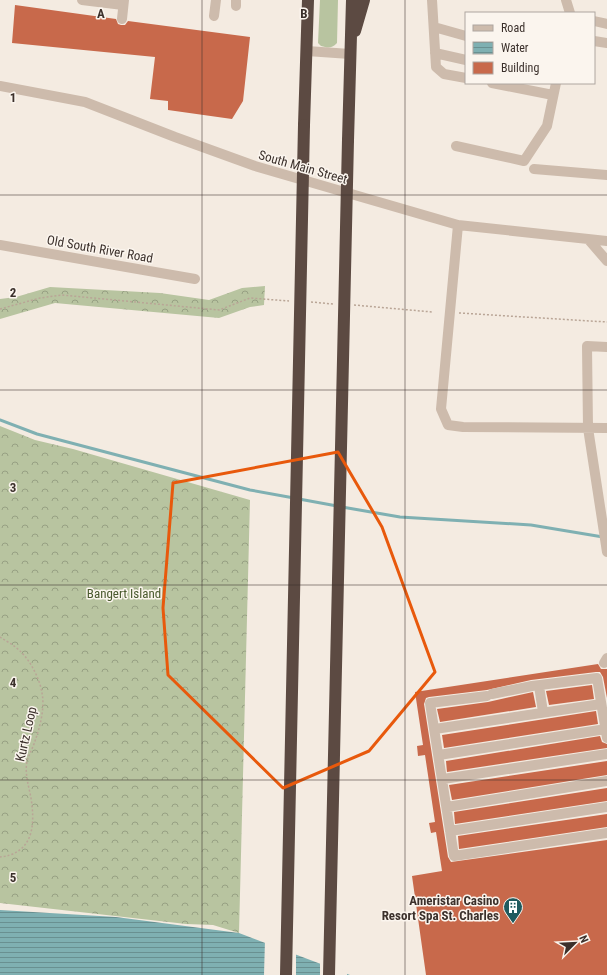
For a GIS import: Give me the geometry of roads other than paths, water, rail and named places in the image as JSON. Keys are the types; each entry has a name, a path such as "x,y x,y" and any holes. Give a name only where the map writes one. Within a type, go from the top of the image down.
{"highway":[{"path":"302,0 307,30"},
{"path":"286,975 308,0"},
{"path":"329,975 352,0"},
{"path":"350,50 364,0"}],"street":[{"path":"82,0 124,2 122,19"},
{"path":"214,16 216,0"},
{"path":"432,0 436,67 439,71 465,78"},
{"path":"566,0 570,12"},
{"path":"595,21 607,24"},
{"path":"434,26 465,36"},
{"path":"595,41 607,43"},
{"path":"307,51 350,50"},
{"path":"435,53 465,60"},
{"path":"497,84 553,95"},
{"path":"456,146 524,160 547,126 556,84"},
{"name":"South Main Street","path":"0,86 85,102 175,138 254,166 458,224 607,241"},
{"path":"534,169 607,175"},
{"path":"458,224 441,409 448,425 463,427 607,428"},
{"path":"588,239 607,261"},
{"name":"Old South River Road","path":"0,245 195,279"},
{"path":"607,348 586,346 588,428 607,552"},
{"path":"439,755 606,734 597,678 430,703 454,856 607,833"},
{"path":"539,686 543,712"},
{"path":"435,729 601,704"},
{"path":"443,779 607,754"},
{"path":"447,807 607,782"},
{"path":"450,831 607,807"}],"water":[{"path":"0,910 116,917 239,933 350,975 0,975"}],"waterway":[{"path":"0,420 37,434 250,490 294,498"},
{"path":"299,499 337,506"},
{"path":"342,507 400,517 531,525 603,537"}],"place":[{"name":"Ameristar Casino Resort Spa St. Charles","path":"513,924"}],"park label":[{"name":"Bangert Island","path":"124,593"}]}
